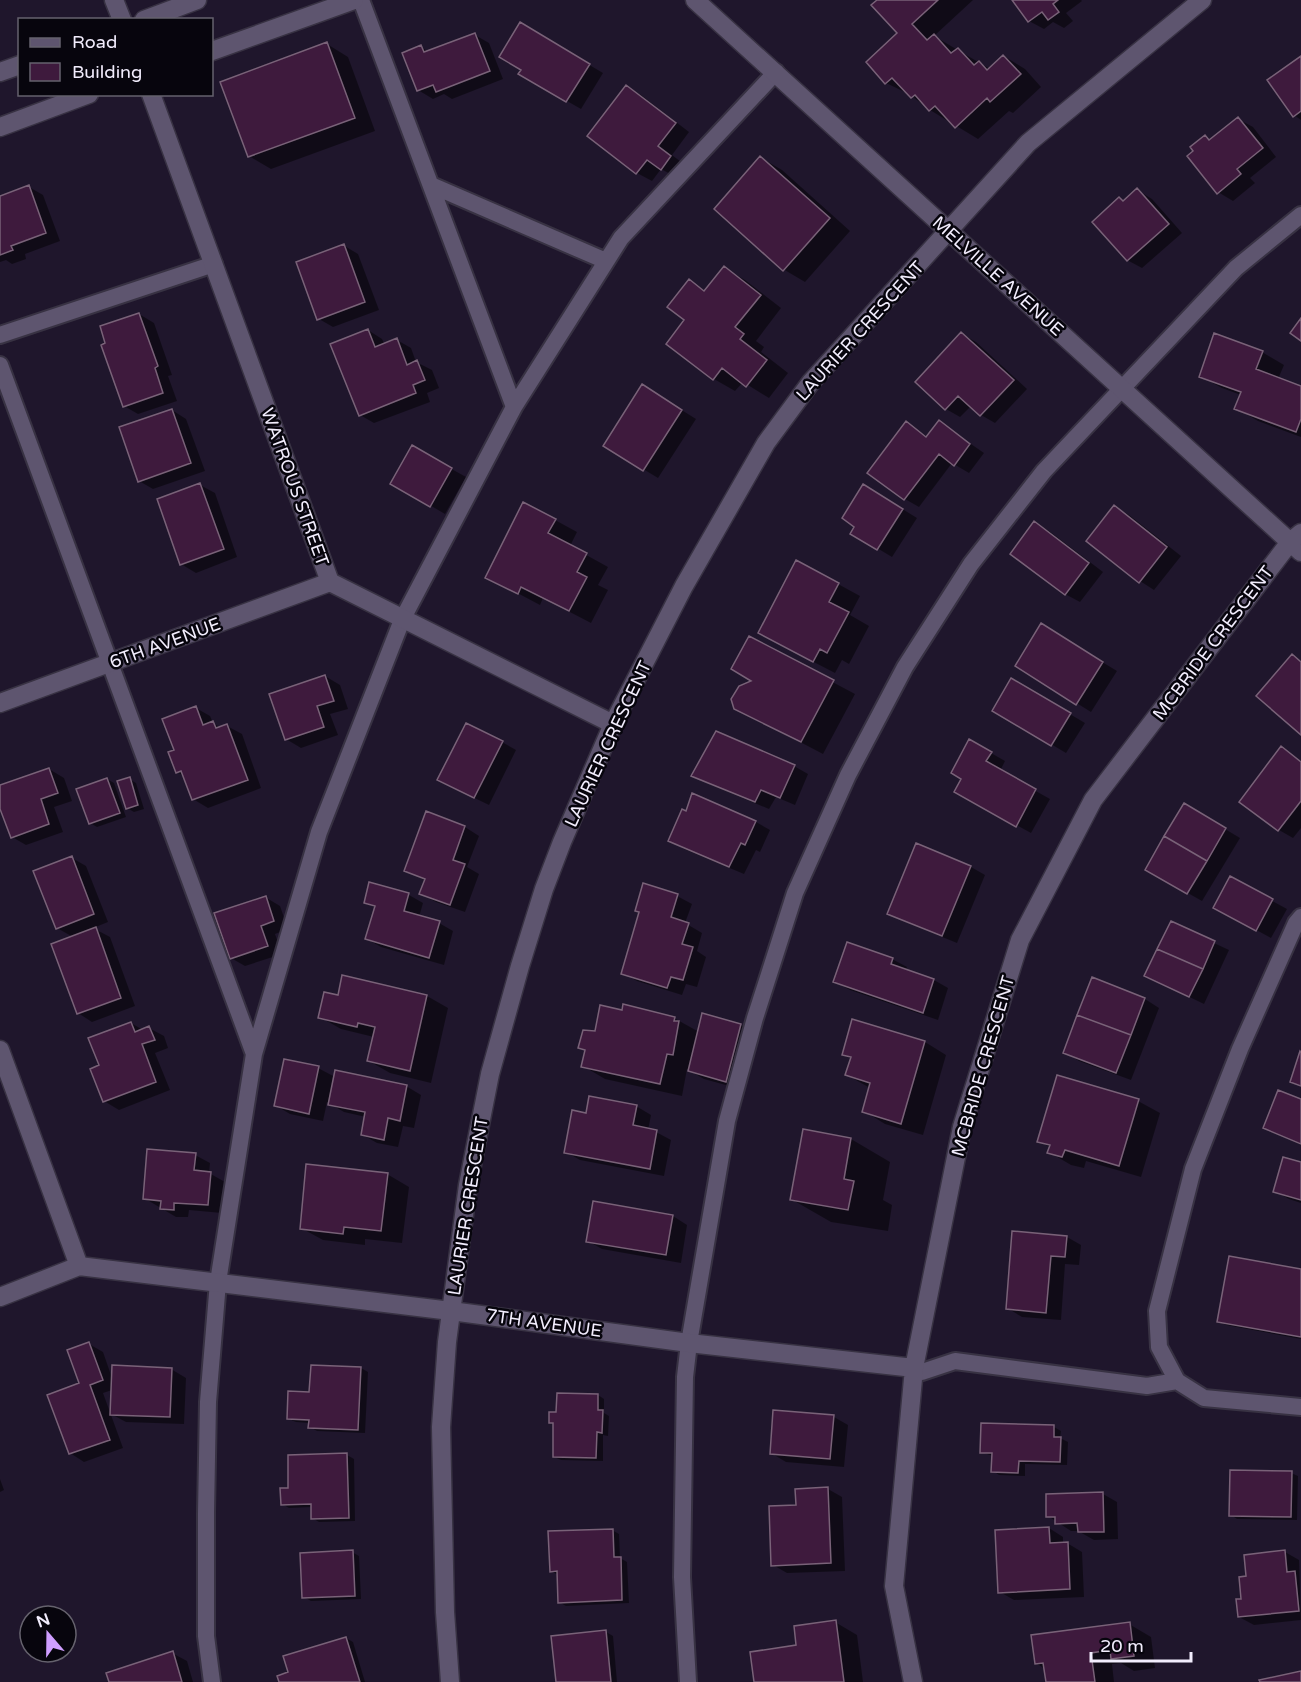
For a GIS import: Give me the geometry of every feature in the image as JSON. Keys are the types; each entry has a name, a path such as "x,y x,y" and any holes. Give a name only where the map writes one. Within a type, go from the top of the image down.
{"street":[{"path":"114,0 121,18"},
{"path":"149,18 197,0"},
{"path":"213,51 354,0"},
{"name":"MELVILLE AVENUE","path":"695,0 1121,388 1297,543"},
{"name":"LAURIER CRESCENT","path":"450,1682 445,1612 441,1427 451,1311 470,1174 490,1074 544,889 613,724 684,586 766,443 811,382 950,232 1028,143 1202,0"},
{"path":"0,72 18,66"},
{"path":"0,127 84,96"},
{"name":"WATROUS STREET","path":"152,96 330,582 613,724"},
{"name":"MCBRIDE CRESCENT","path":"913,1682 894,1586 914,1368 962,1127 1020,940 1093,800 1297,543"},
{"name":"6TH AVENUE","path":"0,703 330,582"},
{"path":"0,1050 79,1266"},
{"name":"7TH AVENUE","path":"0,1297 79,1266 451,1311 689,1343 914,1368"}],"lane":[{"path":"361,0 514,407"},
{"path":"212,1682 206,1636 208,1402 218,1282 254,1054 319,832 402,620 514,407 621,238 776,72"},
{"path":"430,185 606,261"},
{"path":"688,1682 682,1577 685,1377 689,1343 727,1121 755,1018 795,892 848,775 905,667 971,564 1044,471 1121,388 1236,268 1301,214"},
{"path":"0,335 214,264"},
{"path":"0,365 254,1054"},
{"path":"1301,917 1296,923 1240,1049 1193,1169 1157,1311 1159,1347 1176,1381 1204,1398 1301,1407"},
{"path":"914,1368 922,1372 955,1361 1147,1386 1176,1381"}],"building":[{"path":"877,0 938,0 912,24 927,40 934,34 951,53 958,48 974,65 979,61 987,70 1003,55 1021,74 990,102 987,98 955,128 935,106 929,111 915,95 911,98 892,78 885,84 866,62 897,33 871,5"},
{"path":"1012,0 1058,0 1053,4 1059,12 1048,20 1042,12 1028,22"},
{"path":"520,22 590,64 566,102 518,74 521,70 499,57"},
{"path":"475,33 490,71 436,92 433,85 417,91 402,53 421,45 424,52"},
{"path":"327,42 355,118 248,157 220,82"},
{"path":"1301,56 1301,111 1293,117 1267,80"},
{"path":"626,85 676,123 658,146 671,156 661,170 647,160 636,174 587,136"},
{"path":"1238,117 1263,148 1237,169 1241,174 1217,194 1187,156 1193,151 1190,147 1205,135 1209,140"},
{"path":"760,156 830,218 783,271 714,209"},
{"path":"29,185 46,233 11,246 13,250 0,255 0,196"},
{"path":"1137,188 1169,224 1127,261 1092,222 1119,197 1123,201"},
{"path":"344,244 365,302 317,320 296,262"},
{"path":"724,266 761,295 735,327 744,334 740,339 767,360 746,387 722,368 713,380 666,344 684,320 667,307 689,279 704,291"},
{"path":"139,313 158,366 155,368 163,393 123,407 101,345 105,343 100,326"},
{"path":"1301,318 1301,341 1290,333"},
{"path":"368,329 375,347 397,338 407,365 417,360 425,380 413,385 416,393 359,416 330,344"},
{"path":"961,332 1014,380 980,416 958,396 945,410 915,382"},
{"path":"1214,333 1263,351 1256,369 1301,386 1301,419 1296,432 1234,409 1241,392 1199,377"},
{"path":"642,384 682,410 643,471 603,446"},
{"path":"172,409 191,463 138,482 119,427"},
{"path":"939,420 970,444 954,466 939,454 904,500 867,473 906,421 926,437"},
{"path":"412,445 452,468 430,507 390,484"},
{"path":"200,483 224,549 180,565 157,499"},
{"path":"863,484 903,509 877,550 850,534 854,527 842,518"},
{"path":"523,502 556,519 548,533 587,553 577,572 587,577 569,611 521,587 518,594 485,578"},
{"path":"1114,505 1167,547 1139,583 1086,541"},
{"path":"1034,521 1089,563 1065,595 1010,554"},
{"path":"796,560 839,583 829,602 849,612 827,653 820,649 813,662 758,633"},
{"path":"1041,623 1103,662 1076,705 1015,666"},
{"path":"749,636 834,680 801,742 734,709 731,699 739,686 751,681 731,669"},
{"path":"1292,654 1301,662 1301,735 1256,696"},
{"path":"325,675 334,701 317,706 324,727 285,740 269,694"},
{"path":"1011,678 1071,713 1051,746 992,711"},
{"path":"196,706 203,725 213,721 216,728 227,724 248,780 192,800 181,771 176,773 168,752 174,750 162,719"},
{"path":"466,723 503,741 474,798 437,780"},
{"path":"716,731 795,765 780,798 761,790 755,802 691,776"},
{"path":"969,739 992,752 986,761 1036,789 1016,827 954,792 961,779 951,773"},
{"path":"1281,746 1301,762 1301,801 1278,831 1239,802"},
{"path":"49,768 58,793 41,799 49,824 11,838 0,809 0,785"},
{"path":"130,777 138,805 126,809 117,781"},
{"path":"107,778 120,813 89,824 76,789"},
{"path":"692,793 756,821 745,845 741,843 729,867 668,841 682,809 686,811"},
{"path":"1184,803 1226,828 1207,861 1164,836"},
{"path":"426,811 465,826 453,860 465,864 450,905 419,894 425,879 404,871"},
{"path":"1164,836 1207,861 1187,894 1145,870"},
{"path":"916,843 971,866 942,936 887,914"},
{"path":"72,856 94,914 56,929 33,871"},
{"path":"1230,876 1273,899 1256,931 1213,908"},
{"path":"369,882 409,893 404,911 440,921 429,958 365,939 375,906 364,903"},
{"path":"643,883 678,894 671,917 689,923 682,944 693,947 683,980 671,977 667,988 621,974 639,912 635,911"},
{"path":"266,896 274,921 261,926 268,946 230,959 214,913"},
{"path":"1171,921 1215,941 1203,969 1157,949"},
{"path":"96,927 121,998 77,1014 51,944"},
{"path":"847,942 893,958 891,964 934,979 923,1013 833,982"},
{"path":"1157,949 1203,969 1189,997 1144,976"},
{"path":"342,975 427,995 410,1071 367,1061 375,1027 358,1023 357,1027 318,1018 324,992 338,995"},
{"path":"1092,977 1145,998 1131,1035 1077,1015"},
{"path":"623,1004 675,1017 674,1021 679,1021 673,1055 667,1054 660,1084 581,1067 585,1050 578,1048 583,1030 595,1031 600,1005 622,1010"},
{"path":"702,1013 741,1024 726,1082 688,1071"},
{"path":"1077,1015 1131,1035 1116,1073 1063,1053"},
{"path":"852,1019 925,1041 901,1124 862,1112 870,1083 845,1075 851,1057 842,1055"},
{"path":"131,1022 135,1032 149,1026 155,1040 142,1044 156,1082 103,1102 90,1069 99,1065 88,1038"},
{"path":"1301,1052 1301,1086 1290,1082"},
{"path":"284,1059 319,1066 309,1114 274,1106"},
{"path":"335,1070 407,1085 400,1121 388,1118 384,1140 361,1135 365,1112 328,1105"},
{"path":"1057,1075 1139,1099 1119,1166 1065,1150 1062,1157 1047,1153 1050,1145 1037,1142"},
{"path":"1278,1090 1301,1099 1301,1144 1263,1128"},
{"path":"589,1096 637,1105 633,1125 657,1130 650,1169 564,1153 572,1110 586,1113"},
{"path":"803,1129 851,1138 844,1179 854,1181 848,1210 790,1200"},
{"path":"147,1149 196,1153 194,1170 211,1172 208,1205 174,1203 174,1210 160,1209 161,1201 143,1199"},
{"path":"1283,1157 1301,1162 1301,1200 1273,1192"},
{"path":"306,1164 388,1173 381,1231 344,1227 343,1234 300,1229"},
{"path":"593,1201 673,1215 666,1255 586,1242"},
{"path":"1012,1231 1067,1236 1065,1257 1051,1256 1046,1313 1006,1309"},
{"path":"1229,1256 1301,1269 1301,1337 1217,1322"},
{"path":"89,1342 103,1380 90,1385 110,1440 69,1454 47,1395 79,1383 67,1350"},
{"path":"112,1365 172,1368 170,1417 110,1415"},
{"path":"311,1365 361,1367 358,1430 308,1428 309,1420 287,1419 288,1391 309,1392"},
{"path":"557,1393 598,1394 598,1410 603,1410 602,1433 597,1432 596,1458 553,1457 553,1423 549,1423 549,1412 556,1412"},
{"path":"773,1410 834,1415 830,1459 770,1454"},
{"path":"981,1423 1054,1425 1054,1437 1061,1437 1060,1462 1019,1461 1018,1473 991,1472 992,1453 980,1453"},
{"path":"347,1453 349,1518 311,1519 311,1504 281,1505 280,1488 288,1488 288,1455"},
{"path":"1230,1470 1292,1471 1291,1517 1229,1516"},
{"path":"828,1487 831,1563 771,1566 769,1506 796,1505 795,1489"},
{"path":"1103,1492 1104,1532 1078,1532 1077,1523 1055,1524 1055,1517 1046,1517 1046,1494"},
{"path":"1049,1527 1050,1543 1068,1542 1070,1589 998,1593 995,1530"},
{"path":"613,1529 614,1557 621,1557 622,1600 558,1603 557,1571 550,1572 548,1531"},
{"path":"353,1550 355,1596 302,1598 300,1553"},
{"path":"1285,1550 1287,1572 1295,1571 1299,1611 1238,1617 1236,1599 1241,1599 1239,1577 1246,1576 1244,1555"},
{"path":"836,1620 844,1682 754,1682 750,1652 796,1645 794,1626"},
{"path":"1130,1622 1134,1656 1111,1659 1110,1650 1091,1653 1095,1682 1046,1682 1043,1663 1035,1664 1031,1635"},
{"path":"606,1630 611,1682 556,1682 551,1636"},
{"path":"346,1637 360,1682 279,1682 277,1676 288,1672 283,1656"},
{"path":"173,1651 182,1682 109,1682 106,1673"},
{"path":"1301,1671 1301,1682 1260,1682 1259,1680"}]}
